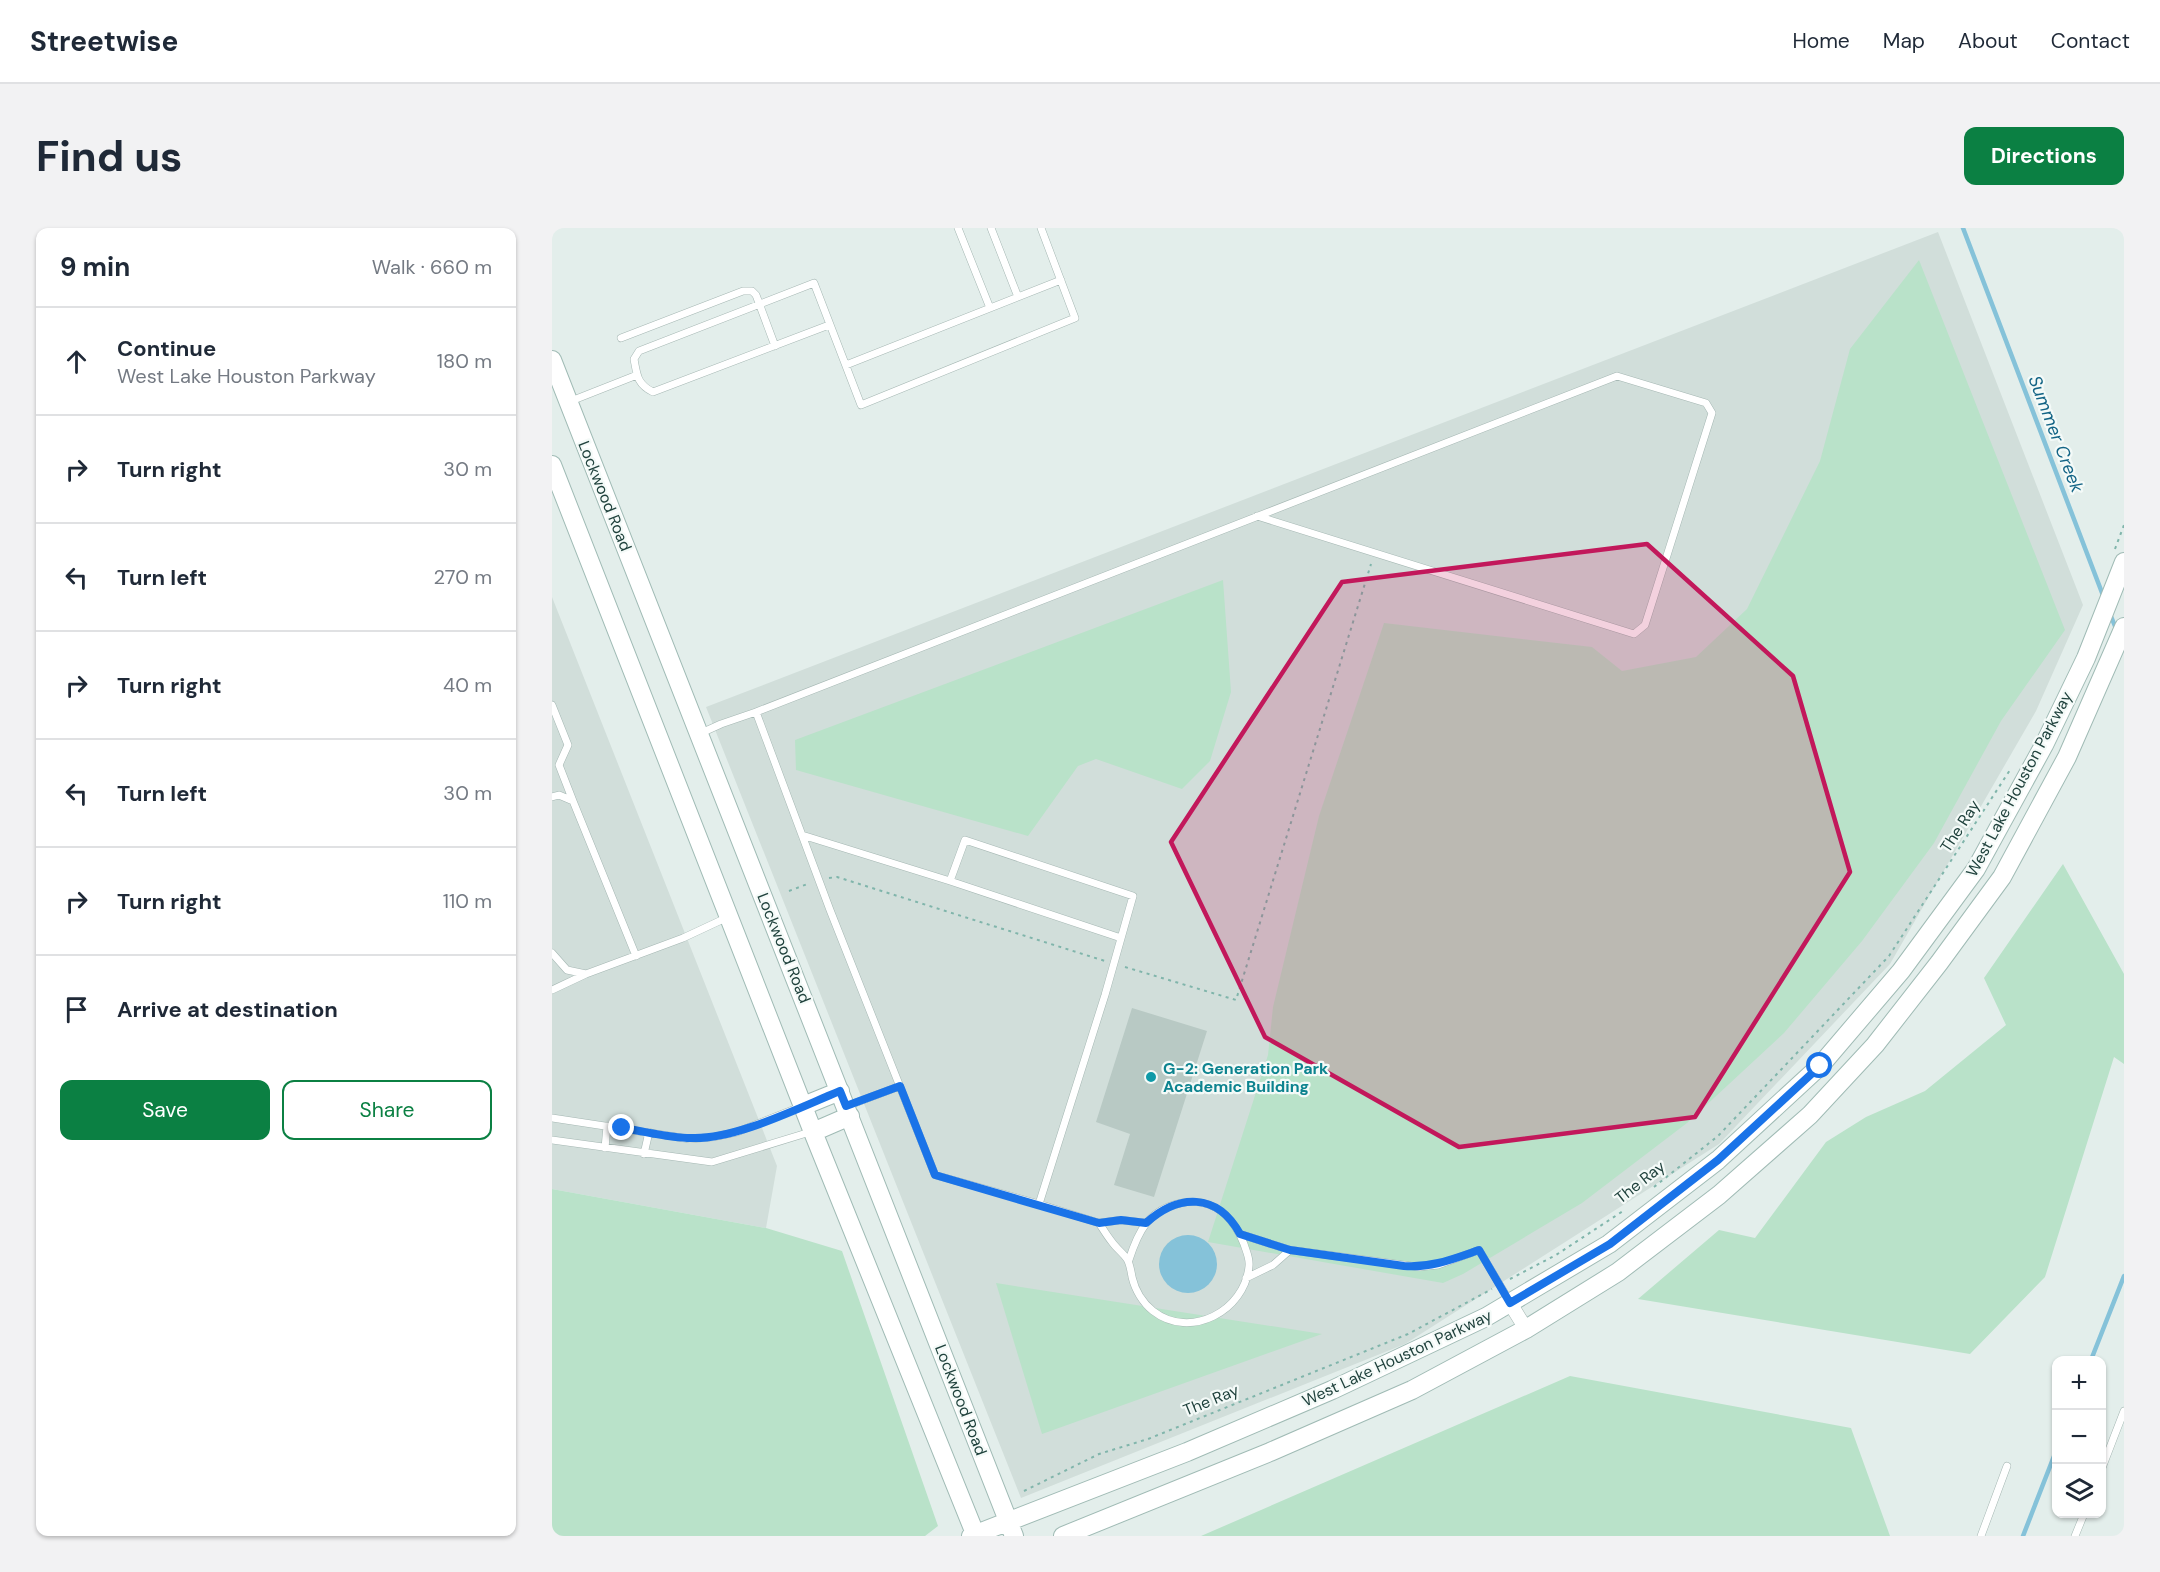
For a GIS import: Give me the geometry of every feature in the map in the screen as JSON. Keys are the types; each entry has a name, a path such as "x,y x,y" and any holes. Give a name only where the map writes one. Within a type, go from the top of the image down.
{"main road":[{"name":"Lockwood Road","path":"552,360 560,405 699,734 1011,1529"},
{"path":"552,465 813,1132 974,1535"},
{"name":"West Lake Houston Parkway","path":"974,1535 1011,1529 1332,1390 1486,1317 1610,1244 1718,1160 1820,1066 1901,971 1976,869 2044,745 2085,658 2124,562"},
{"name":"West Lake Houston Parkway","path":"1063,1536 1270,1452 1412,1390 1526,1329 1618,1272 1719,1195 1810,1115 1875,1045 2002,877 2067,757 2124,627"},
{"path":"803,1106 846,1104"},
{"path":"813,1132 846,1104"}],"street":[{"path":"1510,1303 1526,1329"}],"lane":[{"path":"958,228 990,308"},
{"path":"992,228 1018,297"},
{"path":"830,325 653,392 644,387 637,375 634,359 639,351 814,283 861,405 1075,318 1041,228"},
{"path":"846,365 1061,280"},
{"path":"621,338 743,291 752,291 774,346"},
{"path":"560,405 637,375"},
{"path":"699,734 721,724 1617,376 1706,403 1712,413 1645,625 1634,634 1257,516"},
{"path":"552,705 568,745 559,765 636,956"},
{"path":"756,712 935,1175 1099,1223 1121,1220 1146,1223"},
{"path":"552,797 559,795 573,801"},
{"path":"802,835 1121,938"},
{"path":"950,881 965,840 1133,896 1039,1204"},
{"path":"552,990 586,974 683,938 729,917"},
{"path":"552,954 567,970 586,974"},
{"path":"846,1104 900,1086"},
{"path":"552,1118 690,1138 713,1137 737,1132 803,1106"},
{"path":"605,1148 607,1126"},
{"path":"644,1154 649,1132"},
{"path":"552,1140 712,1162 813,1132"},
{"path":"1197,1202 1210,1205 1225,1214 1240,1234 1249,1264 1246,1278 1237,1297 1220,1313 1197,1323 1176,1323 1153,1311 1144,1302 1133,1279 1129,1260 1137,1235 1146,1223 1169,1206 1197,1202"},
{"path":"1099,1223 1111,1241 1129,1260"},
{"path":"1240,1234 1290,1250 1419,1267 1438,1265 1479,1250 1510,1303"},
{"path":"1246,1278 1273,1265 1290,1250"},
{"path":"2104,1464 2124,1411"},
{"path":"1981,1536 2007,1466"},
{"path":"2075,1536 2082,1518"}],"path":[{"path":"789,891 819,879 837,877 1236,1000 1374,553"},
{"name":"The Ray","path":"1650,1190 1718,1136 1889,956 2012,767"},
{"name":"The Ray","path":"1024,1491 1099,1454 1148,1439 1408,1334 1556,1255 1623,1211"}],"highlighted area":[{"path":"1647,544 1793,676 1850,872 1695,1117 1459,1147 1265,1037 1171,842 1342,582"}],"shaded area":[{"path":"1938,232 2083,605 2036,711 1890,964 1719,1144 1405,1344 1021,1498 706,707"},
{"path":"552,597 777,1166 766,1228 552,1189"}],"green space":[{"path":"1919,260 2065,630 2001,721 1934,843 1862,941 1784,1033 1687,1123 1582,1203 1463,1274 1443,1283 1208,1242 1268,1055 1273,1007 1319,816 1384,623 1592,647 1622,671 1696,657 1747,609 1820,461 1850,349"},
{"path":"1223,580 1231,692 1210,761 1182,789 1096,759 1078,766 1028,836 796,770 795,740"},
{"path":"2063,864 2124,974 2124,1064 2114,1057 2045,1277 1970,1354 1638,1299 1719,1230 1755,1238 1826,1142 1866,1117 1925,1091 2006,1025 1984,978"},
{"path":"552,1189 766,1228 842,1251 938,1526 925,1536 552,1536"},
{"path":"996,1283 1322,1334 1042,1434"},
{"path":"1570,1376 1851,1428 1890,1536 1201,1536"}],"water":[{"path":"1182,1235 1194,1235 1209,1243 1217,1258 1217,1270 1209,1285 1194,1293 1182,1293 1167,1285 1159,1270 1159,1258 1167,1243"}],"building":[{"name":"G-2: Generation Park Academic Building","path":"1132,1008 1207,1031 1154,1197 1114,1185 1130,1134 1096,1122"}],"waterway":[{"name":"Summer Creek","path":"1963,228 2104,598"},
{"name":"Summer Creek","path":"2110,614 2117,631"},
{"name":"Summer Creek","path":"2093,1356 2124,1276"},
{"name":"Summer Creek","path":"2023,1536 2052,1461"}],"place":[{"name":"G-2: Generation Park Academic Building","path":"1151,1077"}],"route":[{"path":"622,1128 690,1138 713,1137 737,1132 840,1091 846,1106 900,1086 935,1175 1099,1223 1121,1220 1146,1223 1169,1206 1197,1202 1210,1205 1225,1214 1240,1234 1269,1245 1404,1266 1438,1265 1479,1250 1510,1303 1610,1244 1718,1160 1820,1066"}]}
